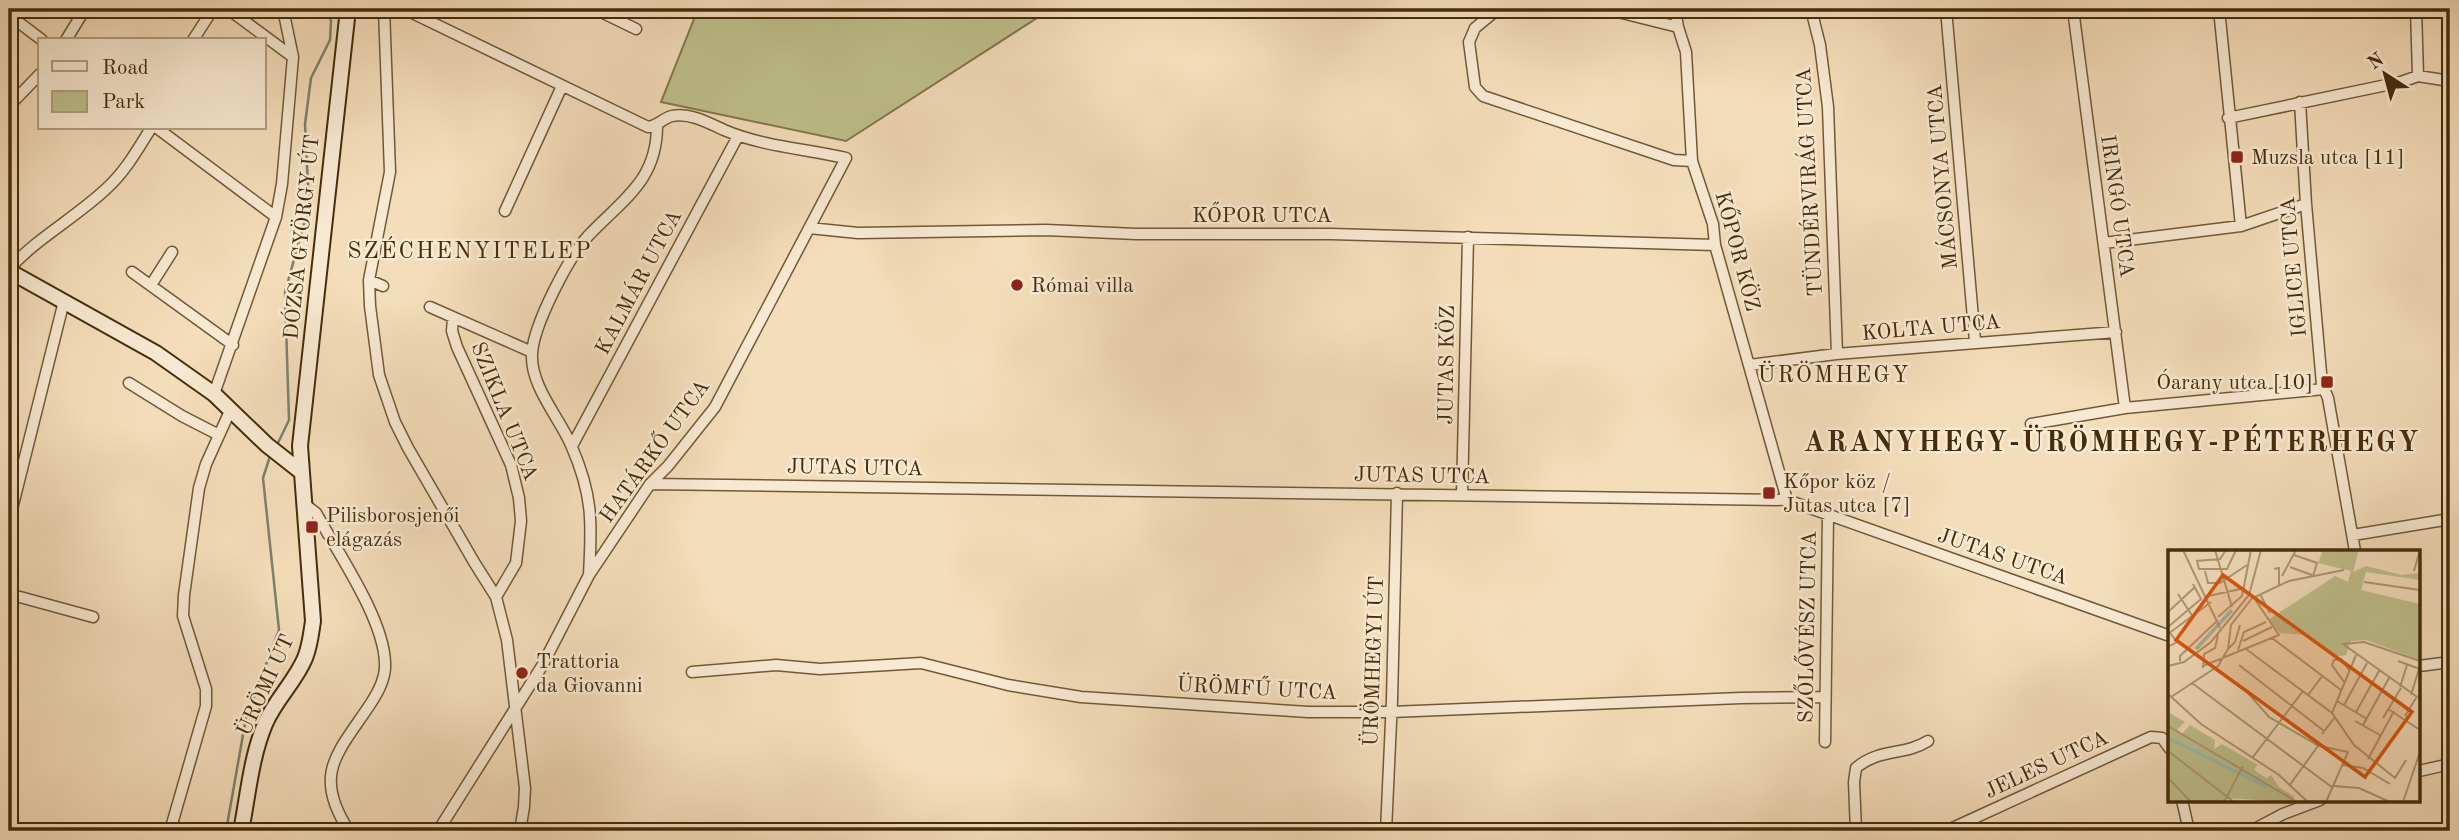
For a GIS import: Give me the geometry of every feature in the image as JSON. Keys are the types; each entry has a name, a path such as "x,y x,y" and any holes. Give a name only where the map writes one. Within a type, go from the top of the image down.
{"main road":[{"name":"DÓZSA GYÖRGY ÚT","path":"300,471 300,446 348,9"},
{"path":"9,270 156,353 214,394 267,445 300,471"},
{"name":"ÜRÖMI ÚT","path":"241,831 257,748 264,726 304,659 310,641 313,621 300,471"}],"street":[{"path":"67,38 85,9"},
{"path":"194,38 213,9"},
{"path":"228,9 293,57"},
{"path":"214,394 276,217 282,184 293,57 283,9"},
{"path":"384,9 390,172 369,280 379,375 395,422 437,500 496,597 507,640 525,788 520,831"},
{"path":"404,9 603,104 634,122 648,127 657,126 671,116 688,117 738,136"},
{"path":"595,9 636,29"},
{"path":"1498,9 1475,28 1469,42 1475,88 1483,96 1674,160 1692,161"},
{"path":"1606,9 1678,27"},
{"name":"KŐPOR KÖZ","path":"1675,9 1686,52 1692,161 1713,224 1715,245 1787,500"},
{"name":"TÜNDÉRVIRÁG UTCA","path":"1811,9 1820,45 1828,107 1837,354"},
{"name":"MÁCSONYA UTCA","path":"1946,9 1975,341"},
{"name":"IRINGÓ UTCA","path":"2073,9 2125,408"},
{"path":"2219,9 2241,226"},
{"path":"2416,9 2418,76"},
{"path":"9,15 39,38"},
{"path":"9,106 38,76"},
{"path":"2228,117 2401,82 2418,76 2450,81"},
{"path":"505,211 562,86"},
{"name":"IGLICE UTCA","path":"2300,102 2306,204 2324,389 2328,398 2356,550"},
{"path":"589,575 590,504 572,446 535,375 532,352 544,312 587,236 627,199 643,179 654,148 657,126"},
{"path":"9,270 26,251 107,188 131,160 150,130"},
{"path":"160,130 276,217"},
{"name":"HATÁRKŐ UTCA","path":"438,831 542,666 589,575 650,484 676,457 715,407 846,158 738,136"},
{"name":"KALMÁR UTCA","path":"572,446 738,136"},
{"path":"2104,243 2241,226 2306,204"},
{"name":"KŐPOR UTCA","path":"809,229 858,233 1046,230 1136,234 1258,233 1715,245"},
{"name":"JUTAS KÖZ","path":"1462,495 1468,237"},
{"path":"151,285 172,252"},
{"path":"132,272 233,345"},
{"path":"369,280 383,286"},
{"path":"9,522 64,301"},
{"name":"SZIKLA UTCA","path":"430,307 532,352"},
{"name":"SZIKLA UTCA","path":"453,318 452,331 457,347 511,465 519,498 521,521 518,557 514,569 496,597"},
{"name":"KOLTA UTCA","path":"1750,365 1975,341 2116,332"},
{"path":"129,383 219,435"},
{"path":"2031,424 2125,408 2324,389"},
{"path":"170,831 206,706 206,689 183,616 199,488 230,411"},
{"name":"JUTAS UTCA","path":"650,484 1787,500 2168,635"},
{"name":"ÜRÖMHEGYI ÚT","path":"1386,831 1397,493"},
{"path":"303,503 316,513 365,603 383,644 386,666 379,689 342,743 330,777 336,812 349,831"},
{"name":"SZŐLŐVÉSZ UTCA","path":"1825,742 1828,514"},
{"path":"2353,536 2450,519"},
{"path":"9,594 93,617"},
{"path":"2420,666 2450,662"},
{"name":"ÜRÖMFŰ UTCA","path":"692,672 776,664 820,669 921,663 1008,685 1081,697 1250,710 1391,712 1825,697"},
{"name":"JELES UTCA","path":"1946,831 2151,737 2162,737 2168,746"},
{"path":"1856,831 1856,768 1873,756 1910,749 1928,741"},
{"path":"2420,771 2450,764"},
{"path":"2182,802 2189,831"},
{"path":"2250,831 2315,802"}],"green space":[{"path":"698,9 1051,9 846,141 661,102"}],"waterway":[{"path":"277,445 289,420 285,292 309,206 305,124 311,78 330,40 331,21 327,9"},
{"path":"226,831 246,718 279,630 263,478 271,453"}],"place":[{"name":"Muzsla utca [11]","path":"2237,157"},
{"name":"Római villa","path":"1017,285"},
{"name":"Óarany utca [10]","path":"2327,382"},
{"name":"Kőpor köz / Jutas utca [7]","path":"1769,493"},
{"name":"Pilisborosjenői elágazás","path":"312,527"},
{"name":"Trattoria da Giovanni","path":"522,673"}],"district":[{"name":"SZÉCHENYITELEP","path":"470,250"},
{"name":"ÜRÖMHEGY","path":"1834,374"},
{"name":"ARANYHEGY-ÜRÖMHEGY-PÉTERHEGY","path":"2112,441"}]}
